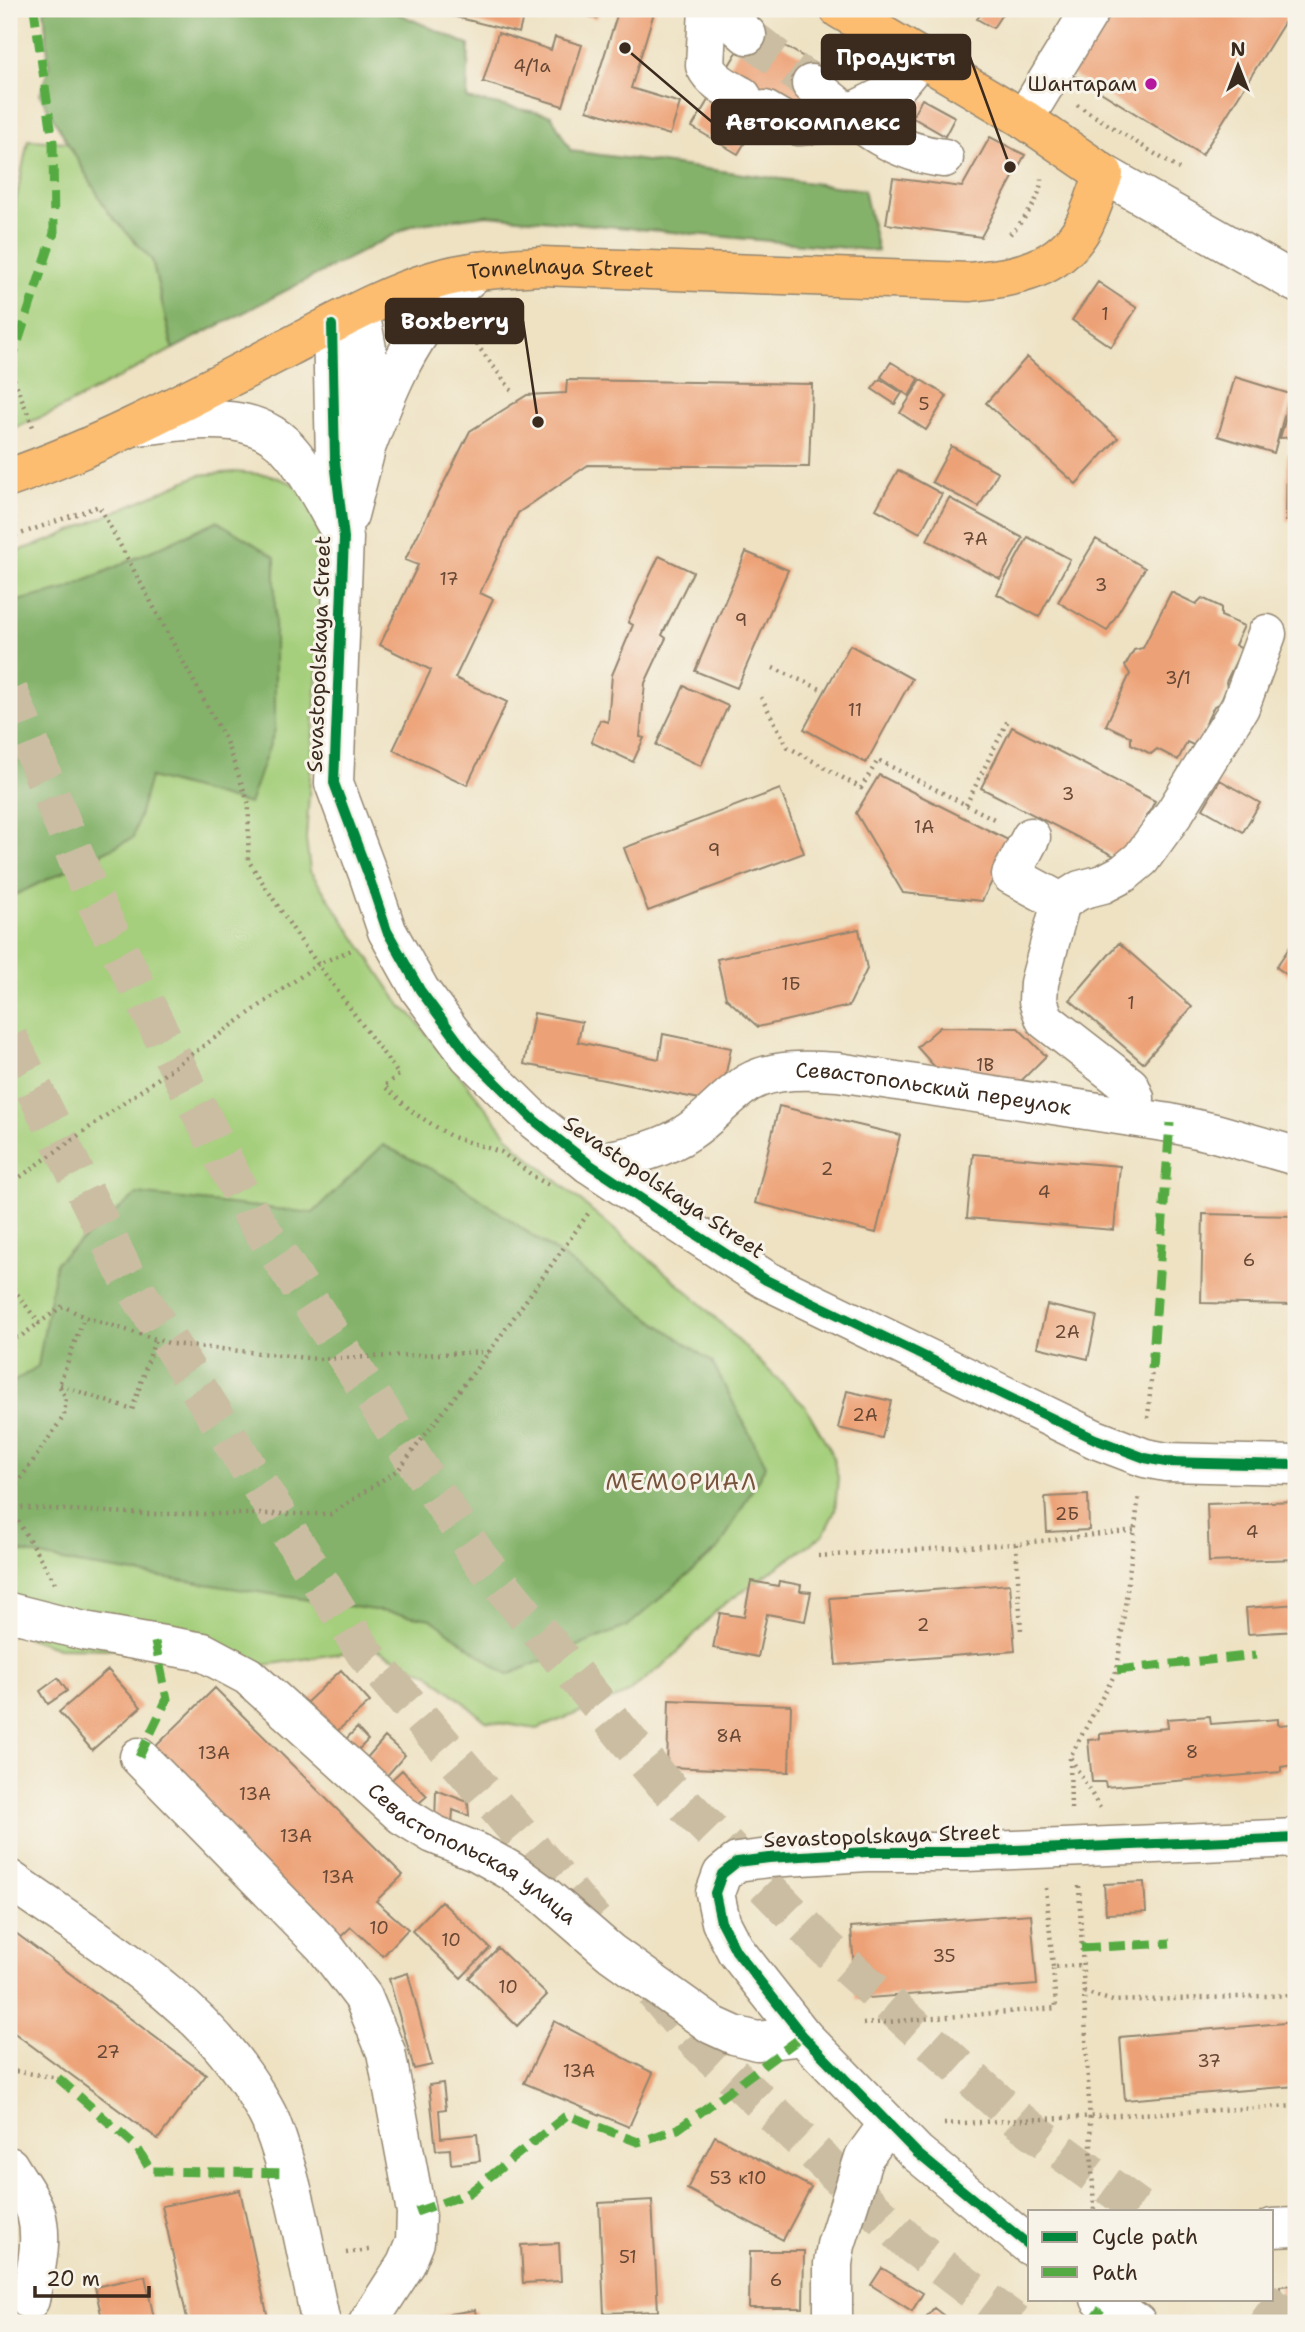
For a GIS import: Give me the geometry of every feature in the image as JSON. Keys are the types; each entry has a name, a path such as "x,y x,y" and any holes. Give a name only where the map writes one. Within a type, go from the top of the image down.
{"main road":[{"path":"839,9 1024,119 1104,174"},
{"name":"Tonnelnaya Street","path":"9,478 62,460 135,426 346,318 400,292 434,280 477,271 542,266 945,282 992,279 1023,274 1061,254 1084,225 1104,174"}],"street":[{"path":"708,9 705,65 708,74 787,123 809,127 830,123 849,114 892,92 921,57"},
{"path":"1024,119 1091,9"},
{"path":"811,84 881,139 925,156 943,158"},
{"path":"1104,174 1296,283"},
{"name":"Sevastopolskaya Street","path":"364,453 390,386 420,333 444,301 477,271"},
{"name":"Sevastopolskaya Street","path":"344,538 366,453 367,349 346,318"},
{"name":"Sevastopolskaya Street","path":"346,318 335,461 344,538 334,783 387,930 420,990 469,1056 536,1121 589,1164 766,1280 1095,1439 1146,1458 1166,1462 1296,1465"},
{"name":"Sevastopolskaya Street","path":"135,426 230,419 264,430 292,452 344,538"},
{"path":"1132,1117 1135,1098 1130,1086 1045,1020 1038,1001 1040,983 1061,902 1080,890 1102,884 1124,873 1141,859 1175,812 1240,707 1268,634"},
{"path":"1031,838 1011,875 1061,902"},
{"name":"Севастопольский переулок","path":"589,1164 651,1152 690,1132 749,1083 774,1074 803,1070 838,1072 1132,1117 1215,1133 1296,1156"},
{"name":"Севастопольская улица","path":"9,1612 85,1631 203,1651 248,1676 402,1815 433,1835 477,1852 511,1871 544,1895 611,1953 712,2025 757,2041 803,2036"},
{"path":"139,1756 324,1946 363,1997 386,2052 416,2212 415,2242 406,2264 368,2323"},
{"name":"Sevastopolskaya Street","path":"1028,2244 918,2153 803,2036 736,1951 721,1923 716,1893 722,1874 737,1862 769,1858 867,1852 966,1852 1296,1838"},
{"path":"9,1879 153,1982 213,2036 245,2076 270,2119 288,2173 321,2323"},
{"path":"833,2323 833,2264 836,2245 864,2157 888,2124"},
{"path":"9,2166 36,2212 39,2234 29,2304"},
{"path":"1274,2228 1296,2227"},
{"path":"1102,2300 1137,2323"}],"path":[{"path":"1045,84 1182,171"},
{"path":"444,301 512,391"},
{"path":"9,366 33,427"},
{"path":"9,538 99,506 225,739 249,804 248,860 318,964 399,1075 384,1086 414,1113 452,1137 494,1150"},
{"path":"773,668 825,691"},
{"path":"761,697 788,747 861,788 878,760 1031,838"},
{"path":"966,805 1008,720"},
{"path":"9,1185 318,964"},
{"path":"9,1507 149,1514 331,1514 399,1469 489,1352 593,1207"},
{"path":"9,1283 39,1323"},
{"path":"9,1338 20,1337 64,1306 84,1317 155,1340 318,1359 489,1352"},
{"path":"9,1507 17,1484 64,1416 66,1398 59,1385 84,1317"},
{"path":"59,1385 132,1410 155,1340"},
{"path":"1148,1420 1152,1369"},
{"path":"1094,2210 1070,1757 1117,1670 1140,1490"},
{"path":"9,1507 85,1631"},
{"path":"818,1556 1016,1544 1135,1530"},
{"path":"1016,1544 1021,1630"},
{"path":"1070,1757 1101,1808"},
{"path":"863,2024 1056,2008 1045,1882"},
{"path":"1053,1967 1082,1965"},
{"path":"1084,1992 1114,2001 1296,1995"},
{"path":"9,2070 58,2078"},
{"path":"918,2153 943,2124 1296,2106"},
{"path":"334,2254 391,2248 416,2212"}],"green space":[{"path":"44,9 388,9 469,45 467,99 551,115 571,151 864,190 878,251 487,215 413,225 173,349 152,260 108,212 40,95 49,67"},
{"path":"28,140 67,142 108,212 152,260 173,349 52,413 9,430 9,236"},
{"path":"234,472 270,475 292,483 312,504 325,554 306,839 310,871 402,1007 411,1014 517,1147 696,1299 805,1406 831,1451 838,1477 835,1511 823,1535 719,1608 670,1660 626,1694 537,1729 486,1721 429,1674 374,1648 266,1665 185,1650 58,1648 9,1631 9,554 51,540 199,475"},
{"path":"217,521 275,557 275,730 249,804 150,777 133,838 9,898 9,603 67,589"},
{"path":"383,1145 455,1181 712,1362 766,1465 720,1547 628,1626 507,1675 431,1619 77,1564 9,1549 9,1385 38,1366 56,1262 137,1194 313,1213"}],"building":[{"path":"434,9 451,9 448,15"},
{"path":"453,9 525,9 519,33 448,15"},
{"path":"566,9 600,9 597,19"},
{"path":"619,9 655,9 631,88 680,103 670,135 587,110"},
{"path":"972,9 1004,11 993,28 977,19 981,14"},
{"path":"1106,9 1272,9 1287,18 1202,155 1067,71"},
{"path":"752,27 821,67 795,110 773,96 738,154 692,127"},
{"path":"498,33 551,50 555,37 582,45 563,106 483,82"},
{"path":"922,99 955,117 945,136 912,117"},
{"path":"990,137 1025,155 981,237 886,224 893,178 962,187"},
{"path":"1098,282 1137,308 1111,347 1072,320"},
{"path":"1027,357 1118,438 1076,484 986,403"},
{"path":"891,362 919,379 909,396 881,377"},
{"path":"1235,377 1290,394 1274,453 1218,436"},
{"path":"880,379 902,393 895,404 872,389"},
{"path":"567,380 812,384 809,467 588,465 518,513 480,593 493,599 455,678 507,702 467,785 393,750 431,670 380,645 418,565 405,560 470,431 527,395 566,393"},
{"path":"921,380 947,396 926,430 900,413"},
{"path":"1293,394 1296,394 1296,437 1280,438"},
{"path":"951,446 998,472 979,507 932,482"},
{"path":"1287,456 1296,456 1296,521 1286,521"},
{"path":"898,470 942,494 920,533 876,509"},
{"path":"949,498 1023,538 1000,579 927,540"},
{"path":"1028,537 1070,559 1039,617 997,594"},
{"path":"1096,539 1145,568 1107,631 1058,602"},
{"path":"746,552 788,570 737,688 695,671"},
{"path":"659,556 693,572 662,635 666,638 645,683 640,737 644,738 633,762 591,742 600,720 608,722 612,675 633,625 628,622"},
{"path":"1171,592 1196,604 1202,598 1221,607 1221,616 1244,626 1235,645 1242,649 1226,682 1227,688 1220,704 1214,706 1195,746 1187,742 1178,760 1157,749 1151,754 1131,744 1131,737 1106,725 1130,674 1125,666 1134,650 1143,648"},
{"path":"850,645 912,679 866,763 804,729"},
{"path":"684,686 728,706 701,766 656,745"},
{"path":"1012,727 1155,801 1124,861 981,788"},
{"path":"879,775 1012,842 982,901 903,893 856,813"},
{"path":"1220,780 1260,803 1243,832 1203,809"},
{"path":"780,789 804,853 648,911 624,848"},
{"path":"859,929 867,969 849,1006 758,1027 726,998 717,959"},
{"path":"1296,938 1296,981 1276,967"},
{"path":"1119,943 1192,1007 1143,1063 1070,1000"},
{"path":"534,1013 582,1022 578,1042 659,1059 663,1034 731,1048 720,1103 524,1064"},
{"path":"940,1027 1018,1028 1046,1056 1016,1086 950,1084 917,1047"},
{"path":"779,1106 900,1135 876,1233 755,1203"},
{"path":"973,1154 1120,1166 1114,1230 967,1218"},
{"path":"1203,1214 1296,1216 1296,1305 1201,1303"},
{"path":"1047,1305 1097,1316 1088,1359 1037,1347"},
{"path":"847,1391 891,1401 882,1438 838,1428"},
{"path":"1088,1495 1089,1530 1047,1532 1045,1497"},
{"path":"1296,1501 1296,1559 1209,1562 1207,1504"},
{"path":"751,1581 778,1586 779,1581 801,1585 800,1591 811,1592 805,1621 767,1614 758,1657 713,1648 720,1613 744,1617"},
{"path":"1010,1584 1015,1651 836,1665 830,1598"},
{"path":"1296,1604 1296,1631 1248,1634 1246,1608"},
{"path":"108,1670 141,1707 92,1750 59,1712"},
{"path":"341,1670 370,1702 335,1733 307,1702"},
{"path":"58,1678 67,1691 48,1704 40,1691"},
{"path":"215,1688 403,1875 376,1901 408,1929 383,1956 351,1927 336,1941 148,1754"},
{"path":"669,1700 791,1705 789,1772 667,1767"},
{"path":"1210,1716 1211,1724 1278,1719 1278,1725 1292,1724 1296,1765 1281,1767 1281,1772 1106,1787 1105,1782 1092,1782 1088,1740 1100,1739 1100,1734 1168,1728 1167,1719"},
{"path":"357,1728 368,1740 357,1751 345,1740"},
{"path":"385,1737 405,1755 385,1778 365,1760"},
{"path":"402,1770 427,1796 410,1811 386,1785"},
{"path":"436,1790 468,1802 469,1816 453,1810 452,1824 435,1824"},
{"path":"1144,1882 1146,1912 1106,1914 1104,1884"},
{"path":"441,1901 490,1948 461,1978 412,1931"},
{"path":"1031,1914 1037,1985 856,1999 851,1927"},
{"path":"9,1928 206,2075 158,2139 9,2029"},
{"path":"498,1948 547,1995 517,2026 469,1978"},
{"path":"408,1973 432,2065 414,2069 389,1979"},
{"path":"554,2021 653,2073 629,2127 524,2083"},
{"path":"1296,2022 1296,2086 1125,2100 1120,2037"},
{"path":"443,2083 446,2109 439,2110 441,2138 477,2134 480,2161 451,2164 450,2149 436,2150 429,2085"},
{"path":"715,2136 811,2187 783,2240 687,2189"},
{"path":"240,2190 269,2323 188,2323 162,2206"},
{"path":"652,2200 658,2311 604,2313 599,2203"},
{"path":"559,2243 561,2281 523,2283 521,2245"},
{"path":"750,2251 804,2251 803,2308 749,2308"},
{"path":"882,2268 923,2293 912,2311 871,2285"},
{"path":"145,2276 155,2323 103,2323 95,2287"},
{"path":"1296,2285 1296,2323 1282,2323 1280,2286"},
{"path":"934,2308 953,2323 921,2323"},
{"path":"475,2310 477,2323 400,2323 400,2322"}],"tunnel":[{"path":"747,35 811,84"},
{"path":"9,691 90,892 250,1212 479,1558 658,1777 822,1944 1017,2119 1142,2210"},
{"path":"9,1038 123,1269 364,1652 599,1927"},
{"path":"654,1992 696,2041 912,2245 1016,2323"},
{"path":"1263,2300 1295,2323"}],"marked path":[{"path":"10,366 54,233 53,142 34,9"},
{"path":"1152,1369 1170,1123"},
{"path":"139,1757 167,1699 155,1642"},
{"path":"1117,1670 1256,1655"},
{"path":"1081,1948 1170,1943"},
{"path":"416,2212 469,2193 567,2115 638,2142 678,2129 803,2036"},
{"path":"58,2078 136,2146 151,2171 288,2173"},
{"path":"1090,2323 1106,2303"}],"cycle path":[{"path":"332,325 335,461 344,538 334,783 387,931 420,990 469,1056 535,1121 589,1164 766,1280 1095,1439 1145,1458 1166,1462 1296,1465"},
{"path":"1028,2244 917,2153 803,2036 736,1951 721,1922 715,1893 722,1874 737,1862 769,1858 867,1852 966,1852 1296,1838"}],"place":[{"name":"Автокомплекс","path":"625,48"},
{"name":"Шантарам","path":"1151,84"},
{"name":"Продукты","path":"1010,167"},
{"name":"Boxberry","path":"538,422"}],"district":[{"name":"МЕМОРИАЛ","path":"682,1482"}]}
